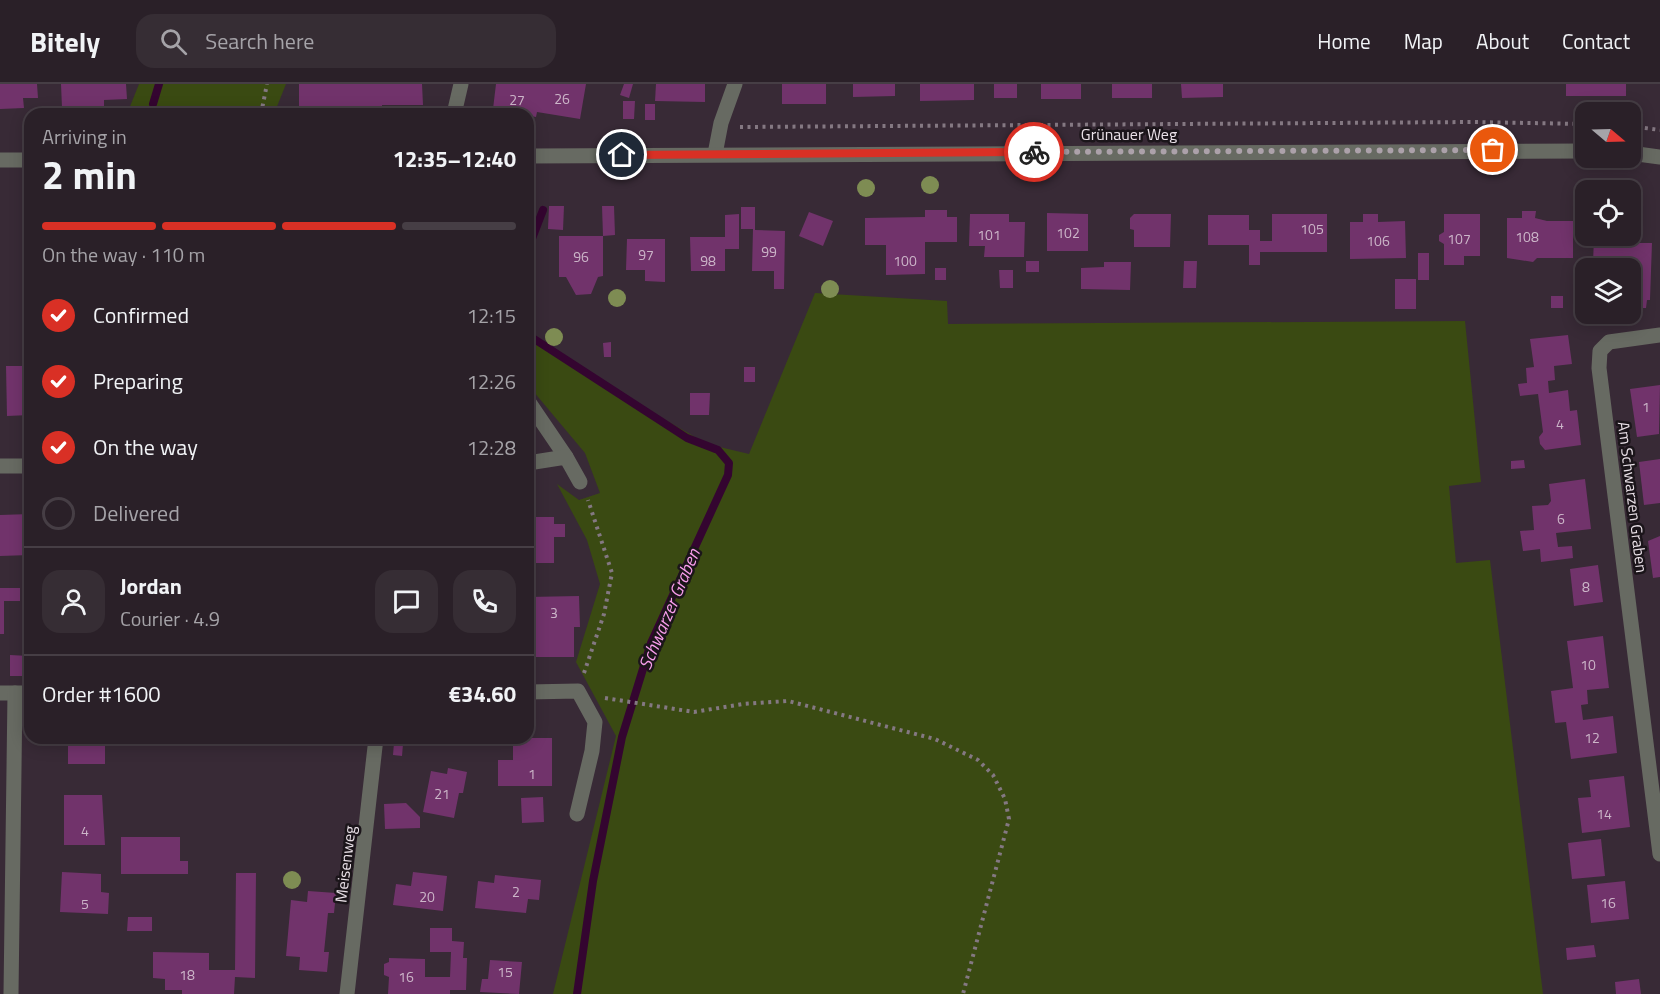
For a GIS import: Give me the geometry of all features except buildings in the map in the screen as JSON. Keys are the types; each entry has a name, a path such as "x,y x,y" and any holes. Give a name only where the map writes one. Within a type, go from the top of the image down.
{"street":[{"path":"455,108 461,84"},
{"path":"716,154 722,123 735,84"},
{"name":"Grünauer Weg","path":"534,156 1575,151"},
{"path":"1641,154 1660,157"},
{"path":"0,160 24,160"},
{"name":"Am Schwarzen Graben","path":"1660,335 1609,342 1600,351 1599,368 1660,854"},
{"path":"534,410 566,457 580,483"},
{"path":"534,462 566,457"},
{"path":"0,466 24,466"},
{"path":"534,692 578,691 595,722 592,751 578,814"},
{"path":"11,994 15,693"},
{"name":"Meisenweg","path":"347,994 375,744"}],"path":[{"path":"262,108 267,84"},
{"path":"716,154 740,127 1471,122 1575,124"},
{"path":"1641,127 1660,130"},
{"path":"578,691 604,614 612,573 595,514 580,483"},
{"path":"624,702 694,712 743,704 788,701 935,739 978,760 993,775 1005,799 1009,819 963,994"}],"green space":[{"path":"139,84 286,84 276,108 129,108"},
{"path":"815,293 947,301 948,324 1465,321 1481,482 1449,486 1456,563 1490,560 1543,994 553,994 616,736 576,662 600,584 587,540 557,484 579,500 600,493 585,453 534,392 534,343 707,444 749,454"}],"waterway":[{"path":"153,104 159,84"},
{"name":"Schwarzer Graben","path":"534,233 543,210"},
{"name":"Schwarzer Graben","path":"534,339 687,438 718,450 729,463 728,475 651,643 622,737 593,881 577,994"}],"way so far":[{"path":"1034,152 1493,150"}],"route":[{"path":"622,155 1034,152"}]}
